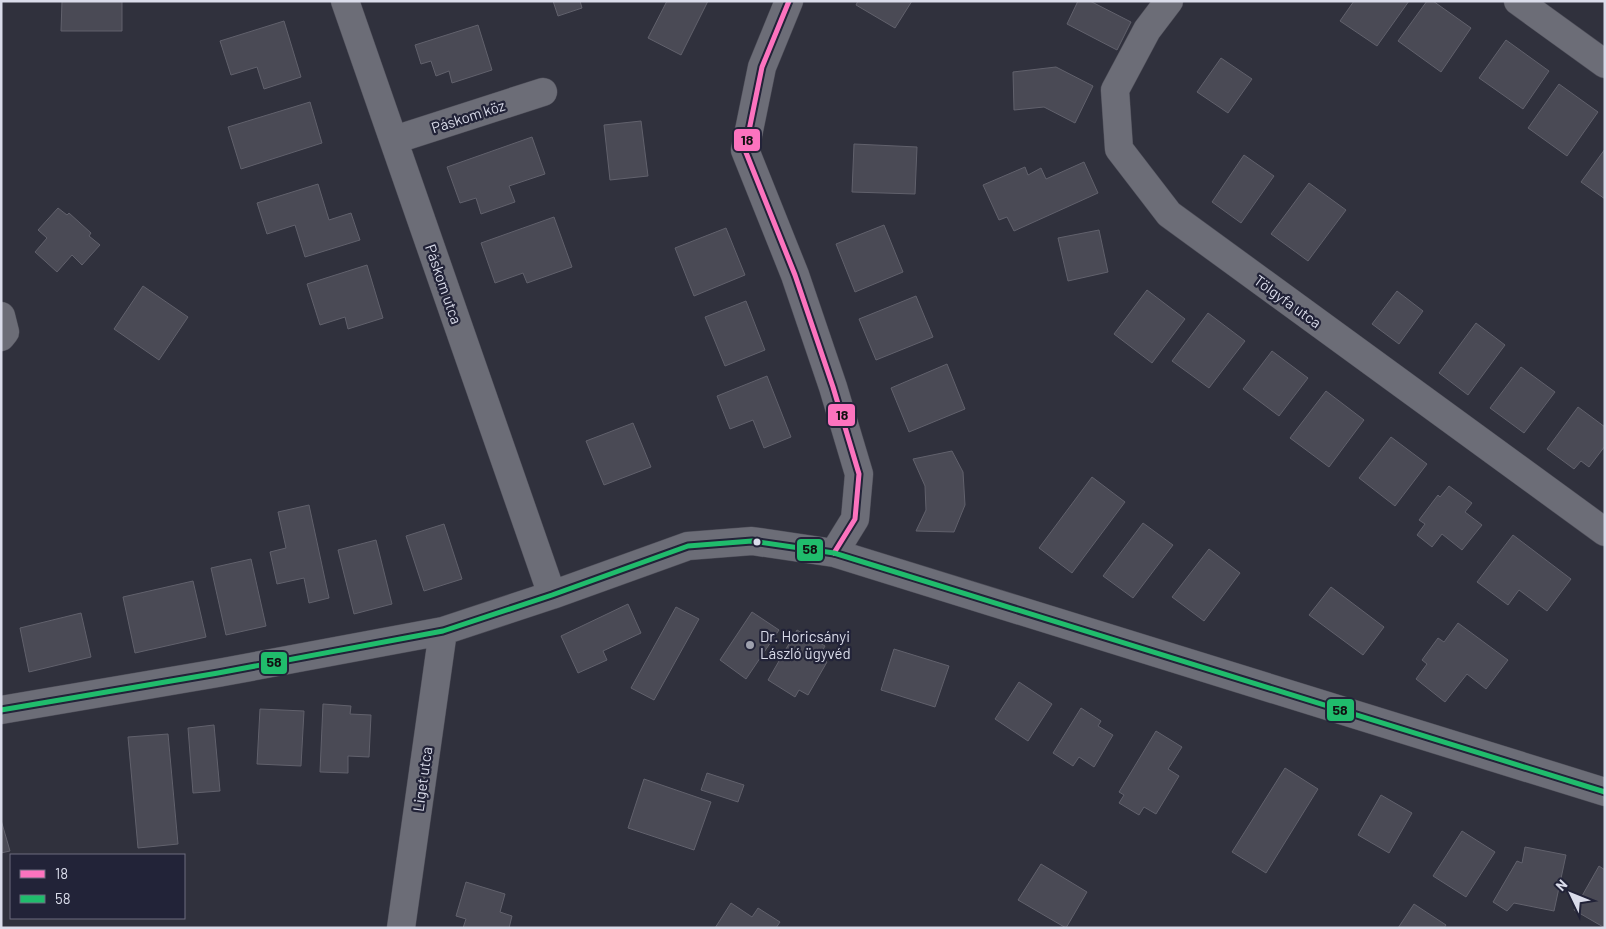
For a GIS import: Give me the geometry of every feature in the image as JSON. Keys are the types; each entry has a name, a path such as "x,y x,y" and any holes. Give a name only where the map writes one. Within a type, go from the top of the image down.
{"street":[{"name":"Páskom utca","path":"345,1 552,596"},
{"path":"789,1 762,67 745,150 795,275 833,387 859,474 855,519 834,553"},
{"name":"Tölgyfa utca","path":"1169,1 1147,30 1115,90 1118,149 1169,214 1605,532"},
{"path":"1518,1 1605,64"},
{"name":"Páskom köz","path":"394,140 542,92"},
{"path":"1,316 5,332 1,337"},
{"path":"1,710 218,673 443,631 552,596 688,546 752,541 834,553 1605,792"},
{"name":"Liget utca","path":"401,928 443,631"}],"building":[{"path":"62,1 122,1 122,31 61,31"},
{"path":"553,1 580,1 582,8 558,16"},
{"path":"667,1 708,1 681,55 648,38"},
{"path":"858,1 912,1 895,28 856,5"},
{"path":"1078,1 1090,1 1131,22 1117,50 1067,24"},
{"path":"1354,1 1409,1 1377,46 1340,21"},
{"path":"1427,1 1433,1 1471,28 1441,72 1398,41"},
{"path":"284,21 301,77 264,89 257,67 231,75 220,41"},
{"path":"478,25 492,70 452,83 449,71 436,76 431,61 421,64 415,45"},
{"path":"1506,40 1549,71 1523,109 1479,78"},
{"path":"1221,58 1252,79 1228,113 1197,92"},
{"path":"1056,67 1093,86 1075,123 1044,107 1014,110 1013,72"},
{"path":"1559,84 1598,112 1567,156 1528,128"},
{"path":"310,102 322,143 241,169 228,127"},
{"path":"641,121 648,176 610,180 604,125"},
{"path":"532,137 545,174 509,186 515,202 481,214 476,198 460,203 447,167"},
{"path":"854,144 917,147 915,194 852,192"},
{"path":"1605,149 1605,199 1581,182"},
{"path":"1244,155 1274,176 1241,223 1212,202"},
{"path":"1084,162 1098,193 1014,231 1007,217 999,220 983,185 1025,167 1028,175 1041,168 1046,179"},
{"path":"1309,183 1346,210 1308,261 1271,234"},
{"path":"318,184 329,220 351,213 360,240 305,257 295,225 267,234 257,203"},
{"path":"58,208 67,215 69,213 91,233 89,236 100,245 82,265 72,255 57,272 35,252 47,238 38,230"},
{"path":"554,217 572,267 527,283 523,273 495,283 481,243"},
{"path":"884,225 903,272 855,292 836,244"},
{"path":"726,228 745,275 694,296 675,248"},
{"path":"1099,230 1108,272 1068,281 1058,238"},
{"path":"367,265 383,318 348,329 345,317 320,325 307,284"},
{"path":"143,286 188,317 159,360 114,329"},
{"path":"1147,290 1185,319 1152,363 1114,334"},
{"path":"1397,291 1423,311 1399,344 1372,324"},
{"path":"916,296 933,337 876,360 859,319"},
{"path":"746,301 765,350 725,366 705,317"},
{"path":"1208,313 1245,341 1209,388 1172,361"},
{"path":"1476,323 1505,345 1468,395 1439,373"},
{"path":"1272,351 1308,378 1279,416 1243,389"},
{"path":"947,364 965,409 909,432 891,388"},
{"path":"1521,367 1555,392 1524,433 1490,408"},
{"path":"767,376 791,437 764,448 753,420 730,429 717,396"},
{"path":"1326,391 1364,420 1329,467 1290,438"},
{"path":"1578,407 1605,427 1605,446 1589,467 1581,461 1574,469 1547,449"},
{"path":"633,423 651,467 604,485 586,441"},
{"path":"1391,437 1427,464 1395,506 1359,478"},
{"path":"952,451 963,472 965,505 954,532 916,531 926,510 925,486 913,459"},
{"path":"1092,477 1125,502 1072,573 1039,548"},
{"path":"1449,486 1472,503 1465,512 1482,525 1462,550 1442,534 1432,547 1417,535 1425,524 1419,520 1438,495 1440,497"},
{"path":"309,505 329,598 309,603 304,578 277,584 270,552 286,548 278,512"},
{"path":"1143,523 1173,545 1133,598 1103,576"},
{"path":"444,524 462,579 424,591 406,536"},
{"path":"1513,535 1571,579 1547,611 1519,590 1508,605 1477,582"},
{"path":"376,540 392,604 354,614 338,550"},
{"path":"1209,549 1240,573 1204,621 1172,597"},
{"path":"251,559 266,626 226,635 211,568"},
{"path":"193,581 206,637 135,653 123,597"},
{"path":"1331,587 1384,627 1363,655 1309,615"},
{"path":"628,604 641,633 603,651 607,660 578,673 561,636"},
{"path":"676,607 699,619 654,700 631,688"},
{"name":"Dr. Horicsányi László ügyvéd","path":"752,612 779,630 746,679 720,660"},
{"path":"81,613 91,657 29,672 20,628"},
{"path":"1458,623 1508,660 1486,689 1467,674 1445,702 1416,679 1427,664 1422,660 1438,638 1444,642"},
{"path":"797,630 825,646 819,657 827,662 808,695 799,690 795,697 768,680"},
{"path":"894,649 949,666 935,707 881,690"},
{"path":"1019,682 1052,704 1028,741 995,719"},
{"path":"323,704 351,706 350,714 371,715 369,757 348,756 348,773 320,772"},
{"path":"1081,708 1101,721 1098,726 1113,735 1094,767 1079,757 1073,766 1053,753"},
{"path":"260,709 304,711 301,766 257,764"},
{"path":"214,725 220,791 193,793 188,728"},
{"path":"1156,731 1182,747 1168,769 1179,776 1156,814 1144,807 1139,815 1119,803 1124,795 1119,792"},
{"path":"168,734 178,844 138,848 128,737"},
{"path":"1285,768 1318,789 1266,873 1232,852"},
{"path":"707,773 744,785 738,802 701,790"},
{"path":"644,779 711,802 694,850 628,828"},
{"path":"1381,795 1412,813 1389,853 1358,835"},
{"path":"1,820 10,851 1,853"},
{"path":"1462,831 1495,852 1466,897 1433,876"},
{"path":"1525,847 1566,855 1554,911 1514,903 1507,911 1493,902 1517,861 1522,863"},
{"path":"1041,864 1087,892 1066,928 1018,900"},
{"path":"1599,866 1605,870 1605,928 1574,910"},
{"path":"466,882 505,894 500,912 512,916 509,928 463,928 466,919 456,916"},
{"path":"731,903 752,917 758,908 780,922 776,928 715,928"},
{"path":"1414,904 1446,925 1444,928 1398,928"}],"transit line":[{"name":"18","path":"789,1 762,67 745,150 795,275 833,387 859,474 855,519 834,553"},
{"name":"58","path":"1,710 218,673 443,631 552,595 688,546 752,541 834,553 1605,792"}],"place":[{"name":"Dr. Horicsányi László ügyvéd","path":"750,645"}]}
